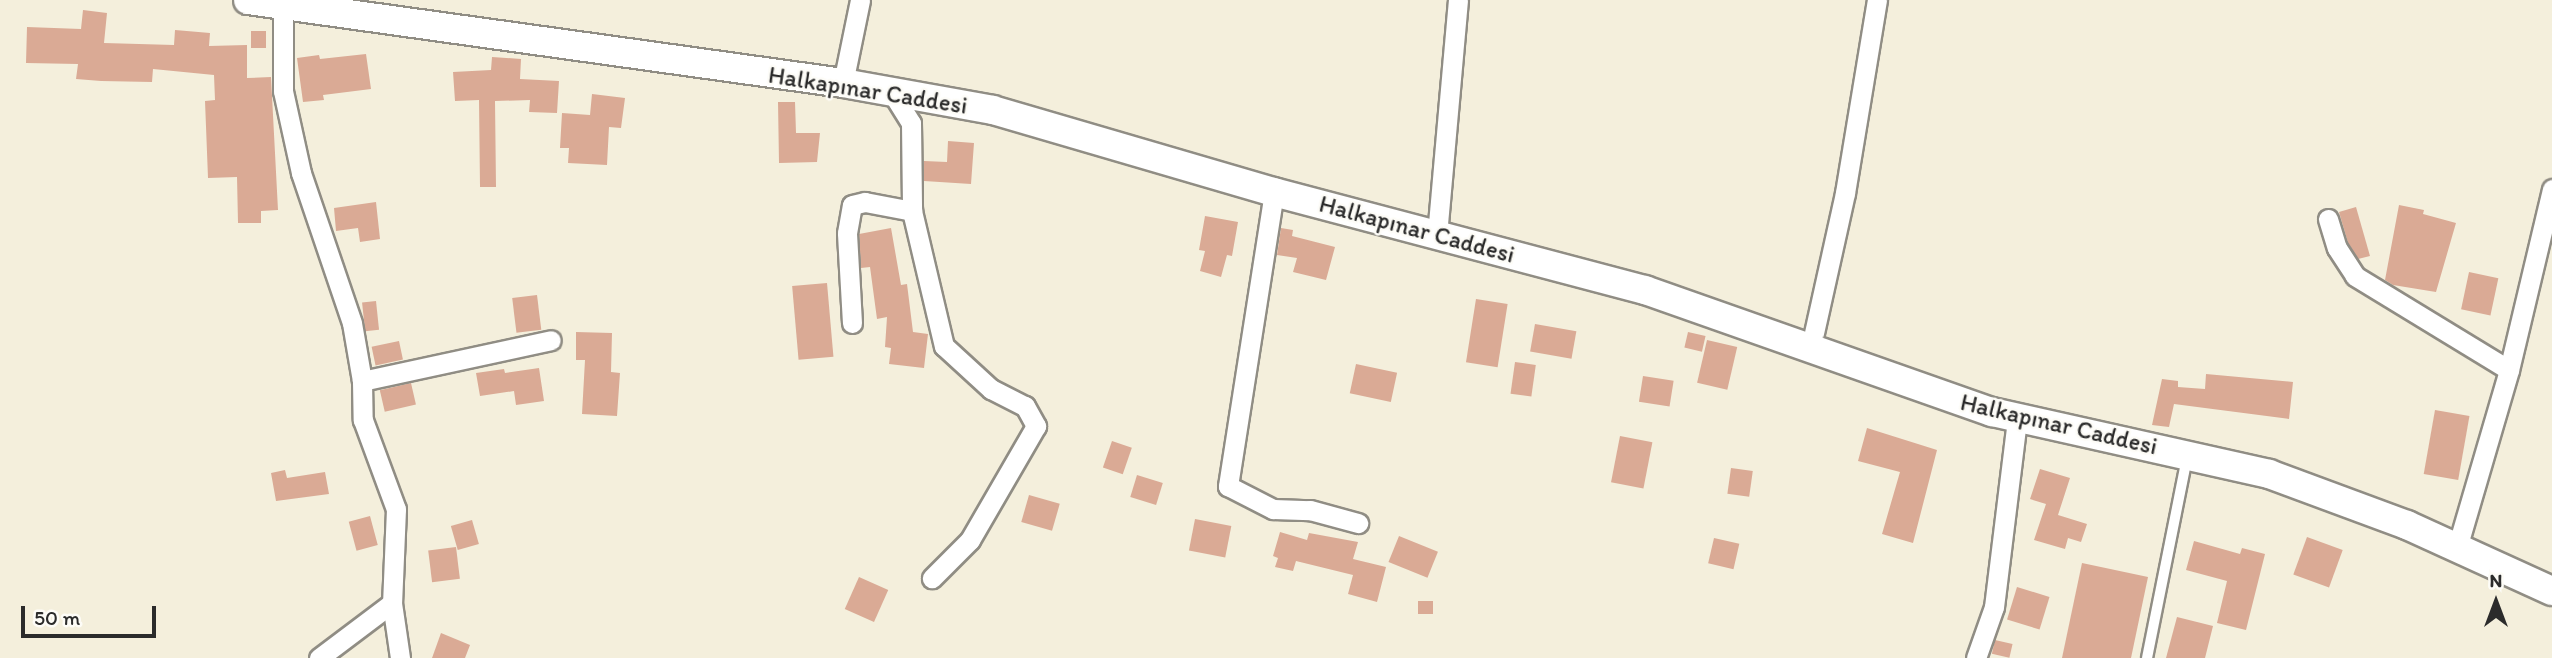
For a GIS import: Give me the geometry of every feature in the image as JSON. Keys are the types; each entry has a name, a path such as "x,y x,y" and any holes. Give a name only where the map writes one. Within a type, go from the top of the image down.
{"main road":[{"name":"Halkapınar Caddesi","path":"248,0 285,3 843,83 1003,113 1274,192 1645,290 1750,324 1958,402 2017,419 2188,453 2308,487 2457,548 2552,591"}],"street":[{"path":"843,83 860,0"},
{"path":"1437,235 1458,0"},
{"path":"1814,334 1845,193 1877,0"},
{"path":"285,3 283,90 301,173 352,323 362,381 363,420 396,509 392,603 401,658"},
{"path":"891,91 911,123 912,211 944,346 991,389 1025,406 1035,426 970,540 932,578"},
{"path":"2457,548 2509,370 2552,189"},
{"path":"1274,192 1228,486 1273,509 1310,510 1358,523"},
{"path":"852,323 847,233 852,205 865,202 912,211"},
{"path":"2328,219 2337,248 2355,276 2509,370"},
{"path":"362,381 551,340"},
{"path":"1976,658 1994,607 2017,419"},
{"path":"319,658 392,603"}],"lane":[{"path":"2147,658 2188,453"}],"building":[{"path":"83,10 107,13 104,43 174,45 175,30 210,33 209,46 247,45 247,78 271,77 278,210 261,211 261,223 238,223 237,177 208,178 205,101 215,100 214,75 153,69 152,82 101,81 76,79 78,64 26,63 27,27 81,29"},
{"path":"251,31 266,31 266,48 251,48"},
{"path":"366,54 371,89 323,95 324,100 303,102 297,58 319,55 320,59"},
{"path":"492,57 521,59 520,79 559,81 557,113 529,112 530,100 495,101 496,187 480,187 479,100 455,101 453,72 491,70"},
{"path":"592,94 625,98 621,128 609,127 607,165 568,163 569,148 560,148 562,113 590,115"},
{"path":"778,102 795,102 796,133 820,133 817,162 779,163"},
{"path":"948,141 974,143 971,184 924,181 924,161 947,162"},
{"path":"376,202 380,239 360,242 358,228 336,231 334,208"},
{"path":"2399,205 2424,210 2423,214 2456,223 2436,292 2393,285 2385,280"},
{"path":"2356,207 2370,256 2358,259 2348,243 2339,212"},
{"path":"1205,216 1238,222 1232,256 1227,255 1221,277 1200,271 1205,251 1199,250"},
{"path":"891,228 901,285 907,284 913,332 928,334 924,368 889,364 891,348 885,347 887,317 877,319 870,267 861,268 859,234"},
{"path":"1281,228 1293,230 1292,236 1335,247 1326,280 1293,272 1297,258 1277,255"},
{"path":"2469,272 2498,278 2490,315 2461,309"},
{"path":"827,283 833,357 799,360 792,286"},
{"path":"537,295 541,330 516,333 512,298"},
{"path":"1476,299 1508,304 1498,367 1466,362"},
{"path":"376,301 379,330 365,331 362,302"},
{"path":"1535,324 1576,331 1571,359 1530,352"},
{"path":"576,332 612,333 611,372 620,373 617,416 582,414 585,360 576,360"},
{"path":"1688,332 1706,336 1702,352 1684,348"},
{"path":"1707,340 1737,347 1727,390 1697,383"},
{"path":"399,341 403,360 376,365 372,347"},
{"path":"1515,362 1536,365 1531,397 1511,394"},
{"path":"1356,364 1397,373 1391,402 1350,393"},
{"path":"539,368 544,401 516,405 514,391 480,396 476,373 504,369 505,373"},
{"path":"2206,374 2293,382 2289,419 2174,404 2169,427 2152,425 2162,379 2178,381 2178,387 2205,389"},
{"path":"1643,376 1674,381 1670,407 1639,402"},
{"path":"411,383 416,404 385,412 380,390"},
{"path":"2435,410 2469,416 2458,480 2424,474"},
{"path":"1867,428 1937,450 1913,543 1882,534 1900,472 1858,461"},
{"path":"1620,436 1652,442 1643,488 1611,482"},
{"path":"1112,441 1132,448 1123,474 1103,467"},
{"path":"1731,468 1753,471 1749,497 1727,494"},
{"path":"2040,469 2070,478 2058,515 2087,524 2081,542 2068,538 2065,549 2034,540 2046,504 2030,499"},
{"path":"285,470 287,478 325,472 329,494 276,501 271,473"},
{"path":"1137,475 1163,483 1156,505 1130,497"},
{"path":"1029,495 1060,504 1052,531 1021,522"},
{"path":"370,516 378,545 357,551 349,522"},
{"path":"1195,519 1231,526 1225,557 1189,550"},
{"path":"472,520 479,544 458,550 451,526"},
{"path":"1280,532 1307,540 1309,533 1358,542 1353,559 1386,567 1377,602 1348,594 1353,575 1296,561 1293,571 1275,567 1278,558 1273,556"},
{"path":"1399,536 1438,552 1427,578 1389,562"},
{"path":"2307,537 2343,550 2329,588 2293,575"},
{"path":"1714,538 1739,544 1733,569 1708,563"},
{"path":"2194,541 2240,554 2242,548 2265,554 2246,630 2217,623 2227,581 2186,570"},
{"path":"456,547 460,579 432,582 428,550"},
{"path":"2082,563 2148,577 2131,658 2062,658"},
{"path":"859,577 888,590 874,622 845,609"},
{"path":"2017,587 2050,597 2040,629 2007,620"},
{"path":"1418,601 1433,601 1433,614 1418,614"},
{"path":"2177,617 2213,626 2205,658 2166,658"},
{"path":"441,633 470,645 465,658 432,658"},
{"path":"1995,640 2013,644 2009,658 1992,654"}]}
